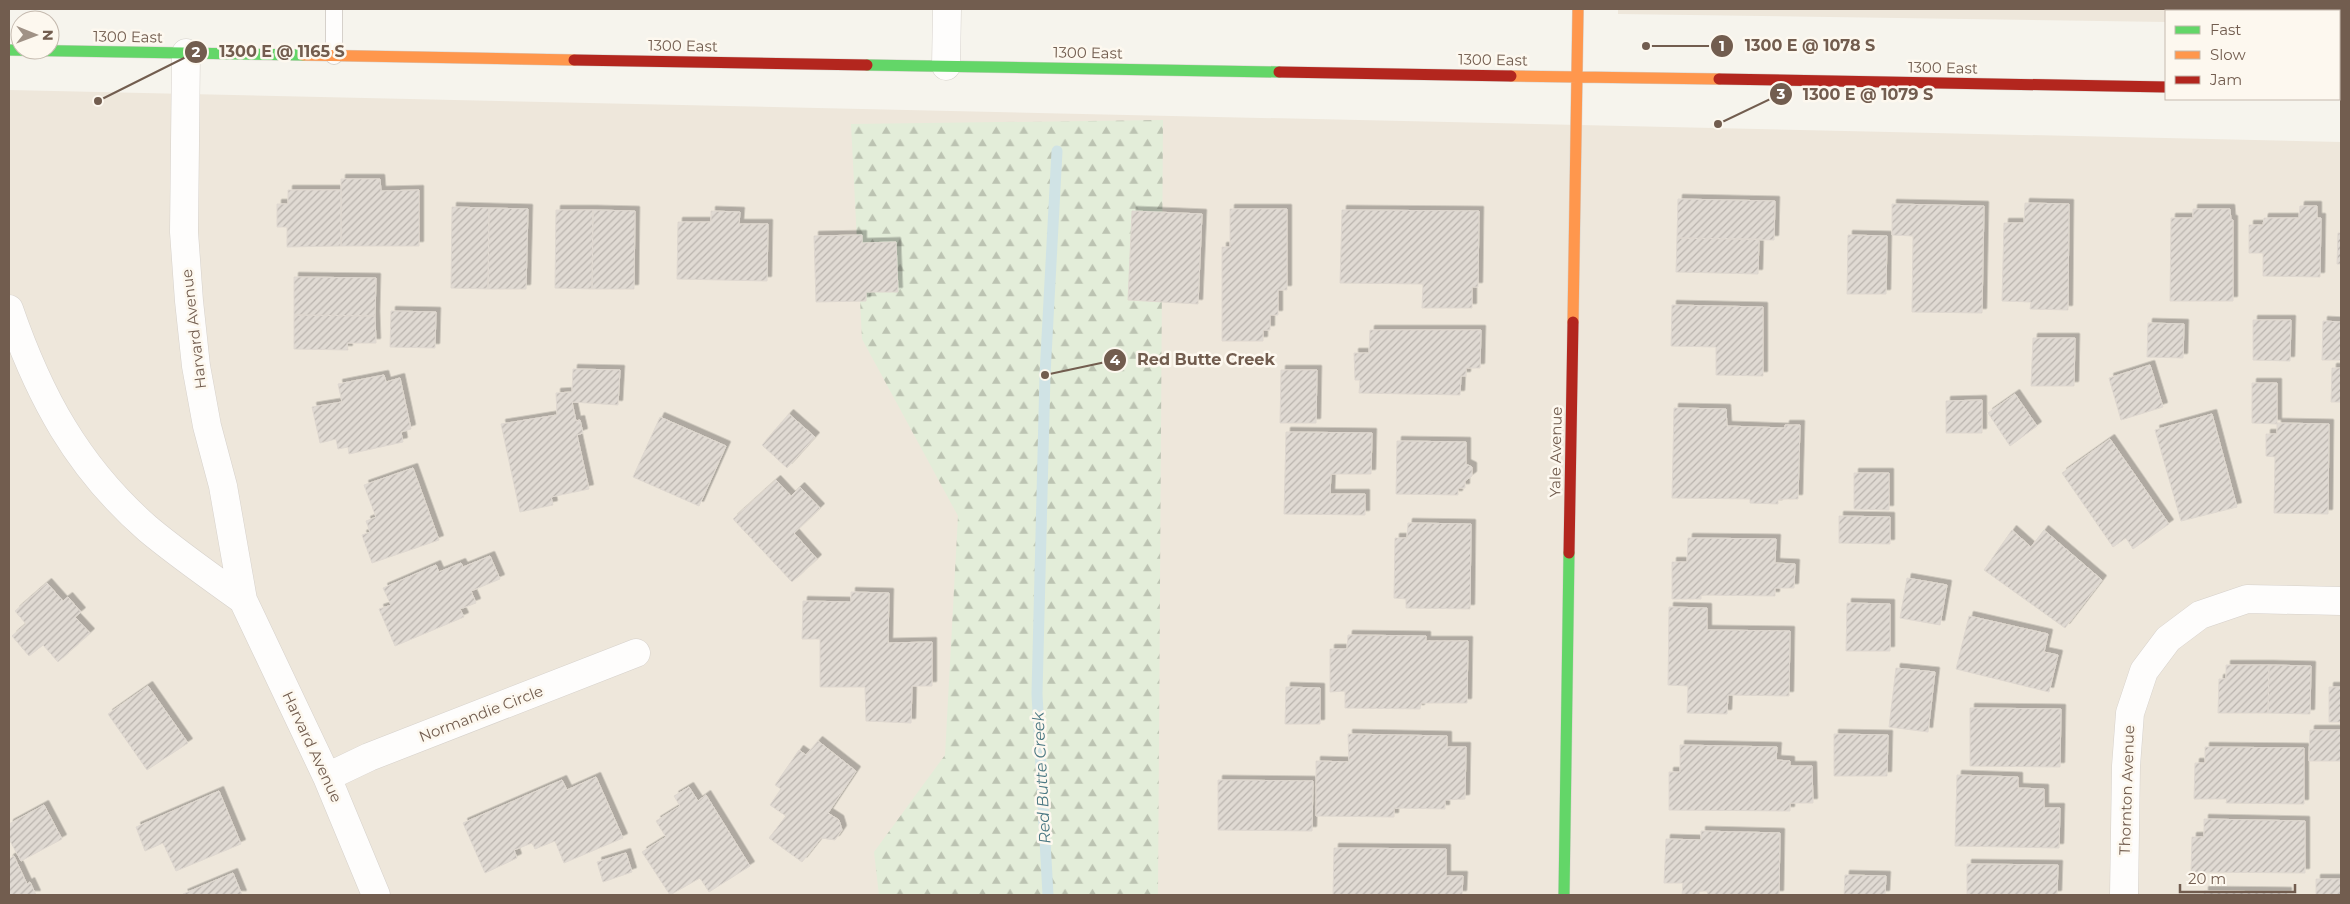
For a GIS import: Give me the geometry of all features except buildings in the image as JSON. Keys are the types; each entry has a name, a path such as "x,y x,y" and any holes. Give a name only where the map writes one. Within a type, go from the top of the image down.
{"main road":[{"name":"Yale Avenue","path":"1564,895 1578,9"},
{"name":"1300 East","path":"9,50 2165,87"}],"street":[{"path":"946,66 947,9"},
{"name":"Harvard Avenue","path":"186,53 184,232 189,301 198,375 207,426 223,486 242,600 327,777 376,895"},
{"name":"Harvard Avenue","path":"9,309 23,350 48,405 74,447 105,485 148,528 242,600"},
{"name":"Thornton Avenue","path":"2124,895 2126,766 2130,713 2144,671 2168,639 2200,615 2247,599 2341,601"},
{"name":"Normandie Circle","path":"327,777 369,758 636,653"}],"lane":[{"path":"334,9 334,56"}],"shaded area":[{"path":"1618,9 2341,9 2341,25 2340,10 2165,10 2165,22 1618,14"},
{"path":"9,90 2341,142 2341,895 9,895"}],"green space":[{"path":"1163,120 1158,895 879,895 874,852 945,755 958,516 862,339 851,124"}],"waterway":[{"name":"Red Butte Creek","path":"1048,895 1037,694 1045,375 1057,151"}],"traffic: fast":[{"path":"9,50 303,55"},
{"path":"867,65 1279,72"},
{"path":"1564,895 1569,553"}],"traffic: slow":[{"path":"1573,322 1578,9"},
{"path":"303,55 574,60"},
{"path":"1511,76 1719,79"}],"traffic: jam":[{"path":"574,60 867,65"},
{"path":"1279,72 1511,76"},
{"path":"1719,79 2165,87"},
{"path":"1569,553 1573,322"}],"place":[{"name":"1300 E @ 1078 S","path":"1646,46"},
{"name":"1300 E @ 1165 S","path":"98,101"},
{"name":"1300 E @ 1079 S","path":"1718,124"},
{"name":"Red Butte Creek","path":"1045,375"}]}
